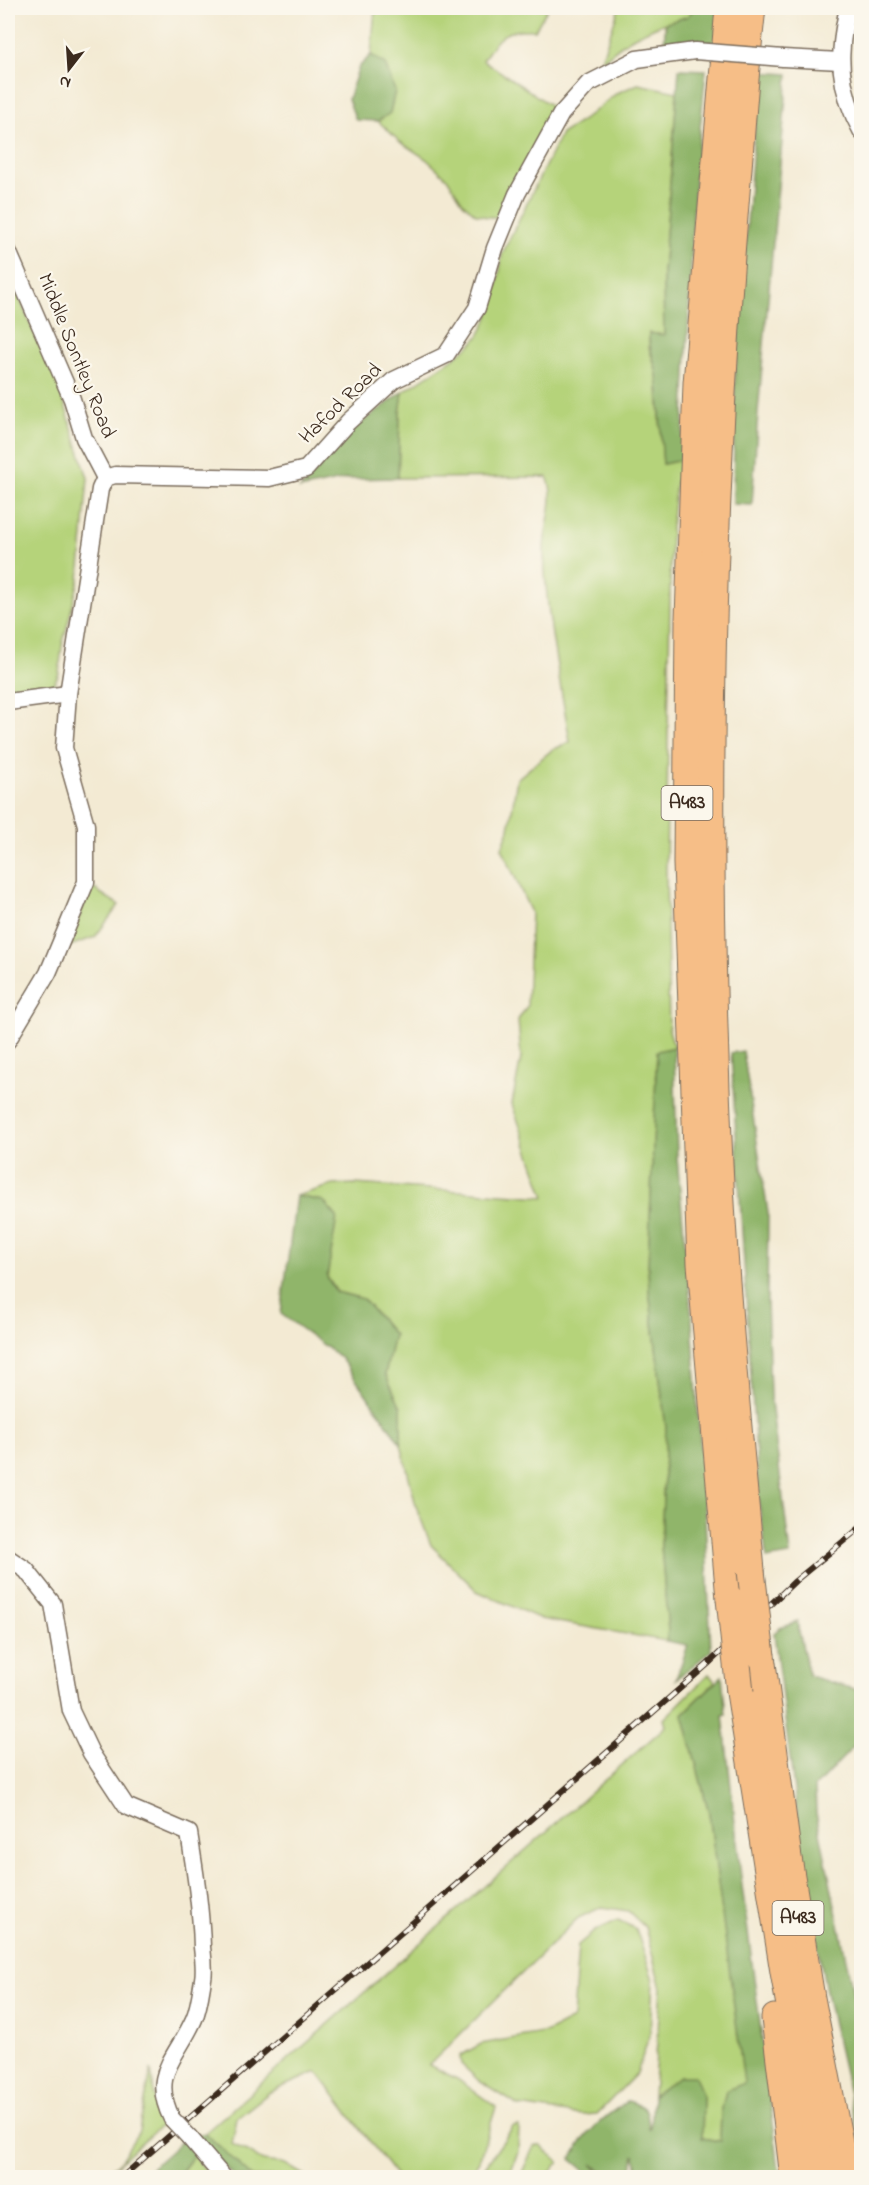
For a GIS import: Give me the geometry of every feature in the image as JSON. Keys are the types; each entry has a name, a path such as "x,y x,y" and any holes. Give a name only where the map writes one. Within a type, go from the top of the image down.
{"highway":[{"name":"A483","path":"729,8 697,383 689,620 687,863 701,1264 740,1692 784,1972 821,2178"},
{"name":"A483","path":"752,8 727,296 716,496 710,729 719,1163 730,1339 761,1656 788,1858 811,1998 846,2178"},
{"path":"753,1784 761,1905 794,2178"},
{"path":"811,1998 860,2178"}],"street":[{"path":"848,8 842,30 840,61 846,100 861,132"},
{"name":"Hafod Road","path":"105,478 115,475 269,478 306,469 348,422 394,380 446,355 477,308 495,248 517,194 561,114 588,84 637,59 695,51 840,61"},
{"name":"Middle Sontley Road","path":"8,251 72,399 84,438 105,478"},
{"path":"8,1040 48,973 86,882 86,825 64,748 68,694 100,489 105,478"},
{"path":"8,702 68,694"},
{"path":"8,1558 26,1570 53,1604 71,1711 97,1762 126,1806 189,1833 201,1905 204,1976 195,2018 170,2059 162,2092 164,2104 172,2119 224,2178"}],"green space":[{"path":"385,8 548,8 535,30 516,30 503,35 483,60 556,109 521,179 509,186 506,192 509,198 500,217 476,214 463,203 447,178 425,158 400,142 378,121 371,55 375,10 385,10"},
{"path":"619,8 708,8 665,34 665,23 638,35 600,63"},
{"path":"694,8 720,8 717,42 694,41 664,44 666,23 688,16"},
{"path":"371,55 385,64 395,91 390,113 378,121 356,120 348,99 359,67"},
{"path":"679,69 706,70 695,178 682,460 663,464 658,386 649,333 664,335 663,273"},
{"path":"759,72 788,74 752,505 733,504 735,376"},
{"path":"638,84 677,92 663,273 664,335 649,333 649,348 657,373 663,464 682,460 676,482 671,528 666,871 669,1030 674,1047 657,1052 648,1267 666,1428 661,1545 668,1631 666,1641 541,1619 477,1591 431,1545 416,1506 401,1444 401,1407 385,1374 394,1335 363,1299 337,1292 327,1277 337,1217 323,1201 296,1196 333,1185 355,1184 545,1197 512,1104 521,1058 518,1020 527,1006 531,913 502,848 509,829 517,779 552,750 570,742 545,577 544,544 551,504 550,486 547,477 398,478 400,413 403,392 467,348 480,334 495,295 502,254 561,134 617,93"},
{"path":"8,272 56,377 88,478 79,580 62,646 59,673 53,686 8,694"},
{"path":"403,392 398,478 346,479 300,489 357,426"},
{"path":"91,887 119,905 95,937 67,947"},
{"path":"674,1047 677,1158 692,1321 711,1651 676,1679 688,1645 666,1641 668,1631 661,1545 666,1428 648,1267 657,1051"},
{"path":"743,1051 768,1213 767,1300 770,1394 790,1555 767,1559 759,1504 731,1053"},
{"path":"296,1196 323,1201 337,1217 327,1277 336,1292 363,1299 394,1335 385,1374 401,1407 401,1444 340,1357 281,1314"},
{"path":"797,1622 809,1676 861,1691 861,1739 815,1787 816,1813 861,2032 861,2147 828,2002 806,1883 774,1633 780,1628"},
{"path":"709,1674 715,1682 683,1714 709,1813 745,2083 726,2091 721,2113 720,2141 702,2138 703,2097 680,2076 653,2096 661,1988 645,1927 628,1911 602,1907 578,1918 429,2065 457,2079 496,2107 479,2161 468,2177 397,2177 317,2072 270,2092 237,2118 232,2144 263,2161 285,2164 307,2177 252,2177 205,2133 666,1726 664,1719"},
{"path":"722,1676 726,1715 723,1715 742,1886 780,2177 635,2177 637,2164 634,2155 631,2177 611,2177 592,2164 604,2177 589,2177 571,2159 595,2126 628,2101 640,2105 646,2111 649,2130 653,2096 680,2076 695,2076 703,2097 702,2138 720,2141 721,2113 726,2091 744,2083 709,1813 683,1714"},
{"path":"618,1920 636,1929 653,1980 650,2033 637,2073 597,2114 582,2115 519,2106 479,2081 461,2064 460,2056 481,2044 548,2032 573,2019 578,1945 595,1931"},
{"path":"151,2070 156,2107 166,2121 120,2162 139,2131"},
{"path":"519,2126 518,2151 509,2177 478,2177 513,2127"},
{"path":"205,2133 252,2177 234,2177 197,2135"},
{"path":"183,2140 194,2155 177,2177 140,2178"},
{"path":"534,2146 541,2146 559,2162 546,2177 520,2177"},
{"path":"194,2155 211,2177 177,2178"},
{"path":"115,2166 103,2177 74,2178 85,2177"}],"railway":[{"path":"121,2178 708,1664 795,1581 862,1526"}]}
